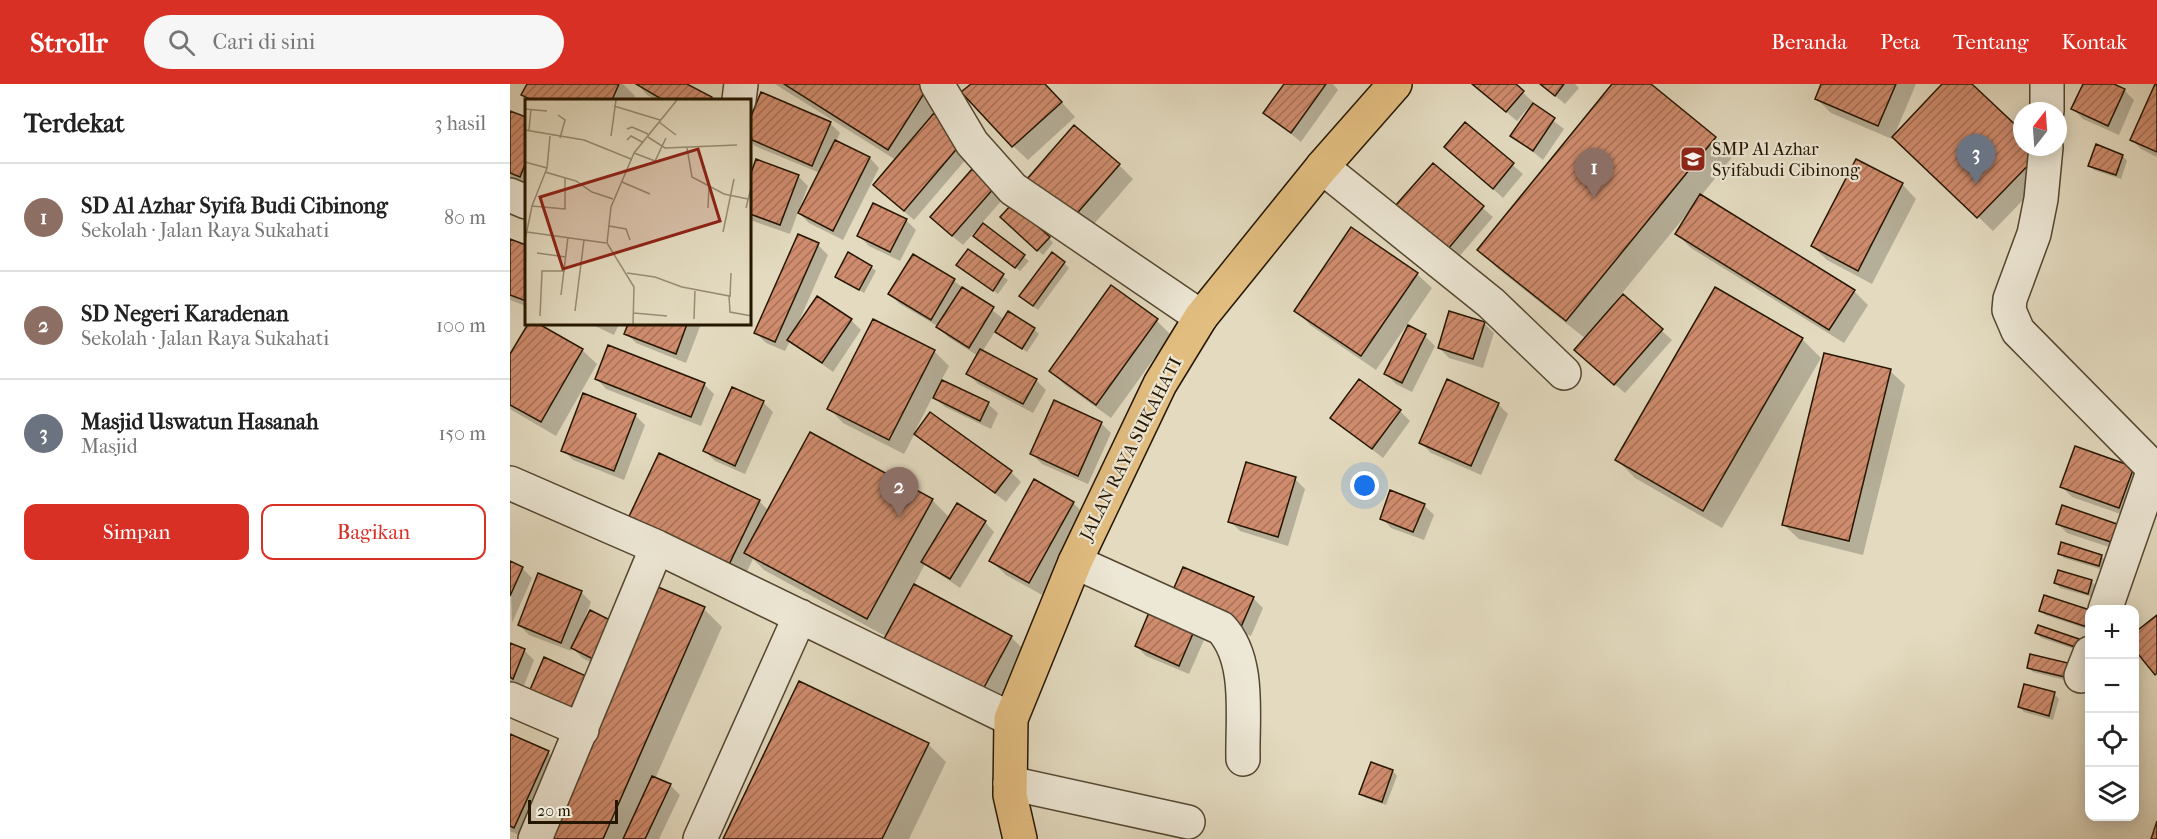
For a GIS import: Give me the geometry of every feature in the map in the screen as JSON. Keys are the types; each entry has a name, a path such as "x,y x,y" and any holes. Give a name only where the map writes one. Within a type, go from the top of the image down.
{"main road":[{"name":"JALAN RAYA SUKAHATI","path":"1020,839 1010,783 1011,719 1075,561 1160,384 1201,317 1322,167 1395,84"}],"street":[{"path":"739,99 741,84"},
{"path":"937,84 972,143 1012,189 1201,317"},
{"path":"2047,84 2047,102"},
{"path":"2045,156 2041,199 2034,234 2010,299 2009,310 2012,320 2018,331 2156,471 2106,605"},
{"path":"1322,167 1491,303 1564,373"},
{"path":"510,195 525,202"},
{"path":"510,483 657,547 1011,719"},
{"path":"2124,556 2157,527"},
{"path":"535,839 657,547"},
{"path":"1075,561 1221,628 1233,640 1241,671 1244,759"},
{"path":"700,839 800,616"},
{"path":"510,699 582,730"},
{"path":"1010,783 1188,822"}],"building":[{"path":"527,84 619,84 612,99 530,99 521,95"},
{"path":"636,84 687,84 712,97 711,99 661,99"},
{"path":"784,84 930,84 888,150"},
{"path":"971,84 1045,84 1062,102 1012,147 961,92"},
{"path":"1284,84 1326,84 1291,133 1263,113"},
{"path":"1472,84 1516,84 1524,91 1506,112"},
{"path":"1540,84 1564,84 1555,96"},
{"path":"1612,84 1651,84 1716,137 1566,321 1477,250"},
{"path":"1821,84 1896,84 1878,126 1815,99"},
{"path":"1942,84 1972,84 2013,123 2013,156 2037,156 1977,218 1892,137"},
{"path":"2083,84 2114,84 2125,89 2108,126 2071,109"},
{"path":"2155,84 2157,85 2157,152 2130,140"},
{"path":"761,92 831,122 812,166 752,140 752,114"},
{"path":"1533,103 1555,118 1533,151 1510,136"},
{"path":"510,111 525,117 525,164 520,177 510,173"},
{"path":"934,113 965,139 904,211 873,185"},
{"path":"1465,122 1514,163 1493,189 1444,147"},
{"path":"1074,125 1120,164 1073,218 1027,179"},
{"path":"835,140 870,157 833,231 798,213"},
{"path":"2096,144 2123,155 2116,175 2088,166"},
{"path":"756,159 799,175 780,225 752,215 752,170"},
{"path":"1856,159 1903,183 1858,271 1811,246"},
{"path":"1433,163 1484,206 1448,249 1396,205"},
{"path":"972,169 994,188 952,236 930,217"},
{"path":"1700,194 1855,290 1829,330 1675,234"},
{"path":"873,203 907,219 890,252 857,236"},
{"path":"1012,204 1050,237 1037,251 1000,217"},
{"path":"983,223 1025,255 1015,268 973,236"},
{"path":"1351,227 1418,273 1361,356 1294,311"},
{"path":"798,234 819,243 775,342 754,333"},
{"path":"510,239 525,245 525,301 510,295"},
{"path":"968,249 1004,274 993,291 956,265"},
{"path":"848,252 872,266 859,290 835,277"},
{"path":"1052,252 1065,262 1033,306 1019,296"},
{"path":"913,254 955,279 931,320 888,294"},
{"path":"1111,285 1158,319 1096,405 1049,371"},
{"path":"962,287 994,307 969,348 936,327"},
{"path":"1715,287 1803,338 1703,511 1615,460"},
{"path":"1623,294 1663,329 1614,385 1574,350"},
{"path":"817,296 852,319 822,363 787,340"},
{"path":"1008,311 1035,328 1022,349 995,332"},
{"path":"1449,311 1485,322 1473,359 1438,348"},
{"path":"873,319 935,350 889,440 827,409"},
{"path":"1408,325 1426,334 1402,383 1384,374"},
{"path":"527,326 543,326 583,349 541,422 510,405 510,354"},
{"path":"627,326 686,326 676,354 624,334"},
{"path":"608,345 705,383 691,417 595,379"},
{"path":"980,349 1037,379 1023,404 966,374"},
{"path":"1824,353 1891,369 1849,541 1782,525"},
{"path":"1359,379 1401,410 1372,449 1330,418"},
{"path":"1447,379 1499,403 1471,466 1419,443"},
{"path":"942,380 989,402 980,421 933,398"},
{"path":"732,387 764,401 735,466 703,451"},
{"path":"583,393 636,414 614,471 561,451"},
{"path":"1054,400 1102,422 1078,476 1030,454"},
{"path":"930,412 1012,471 995,493 914,434"},
{"path":"810,432 933,499 867,619 744,553"},
{"path":"2075,446 2134,467 2119,508 2060,487"},
{"path":"659,453 760,500 724,575 624,527"},
{"path":"1246,462 1296,477 1278,537 1228,522"},
{"path":"1034,479 1074,502 1029,583 989,561"},
{"path":"1390,490 1425,504 1413,532 1380,519"},
{"path":"957,503 986,521 950,579 921,562"},
{"path":"2062,505 2117,524 2111,542 2056,524"},
{"path":"2061,542 2102,555 2099,566 2058,554"},
{"path":"510,561 523,567 510,596"},
{"path":"1183,567 1254,597 1241,627 1170,597"},
{"path":"2058,570 2092,580 2088,594 2054,583"},
{"path":"538,573 582,591 561,643 518,625"},
{"path":"651,584 705,607 603,839 540,839"},
{"path":"914,584 1012,636 982,691 884,639"},
{"path":"2044,595 2085,608 2085,626 2039,611"},
{"path":"590,610 618,624 599,662 571,648"},
{"path":"1150,610 1195,629 1179,666 1135,646"},
{"path":"2157,615 2157,673 2155,675 2139,655 2139,629"},
{"path":"2038,625 2079,639 2075,647 2035,633"},
{"path":"510,643 525,649 513,679 510,677"},
{"path":"2030,654 2068,663 2065,677 2027,668"},
{"path":"544,657 586,676 570,710 529,692"},
{"path":"799,681 929,743 882,839 723,839"},
{"path":"2024,684 2055,692 2049,716 2018,707"},
{"path":"510,734 549,751 514,828 510,826"},
{"path":"1371,762 1393,770 1382,802 1359,794"},
{"path":"652,776 671,784 645,839 623,839"},
{"path":"2157,821 2157,839 2151,839"}],"place":[{"name":"SMP Al Azhar Syifabudi Cibinong","path":"1693,159"},
{"name":"Masjid Uswatun Hasanah","path":"1976,184"},
{"name":"SD Al Azhar Syifa Budi Cibinong","path":"1594,198"},
{"name":"SD Negeri Karadenan","path":"899,517"}]}
